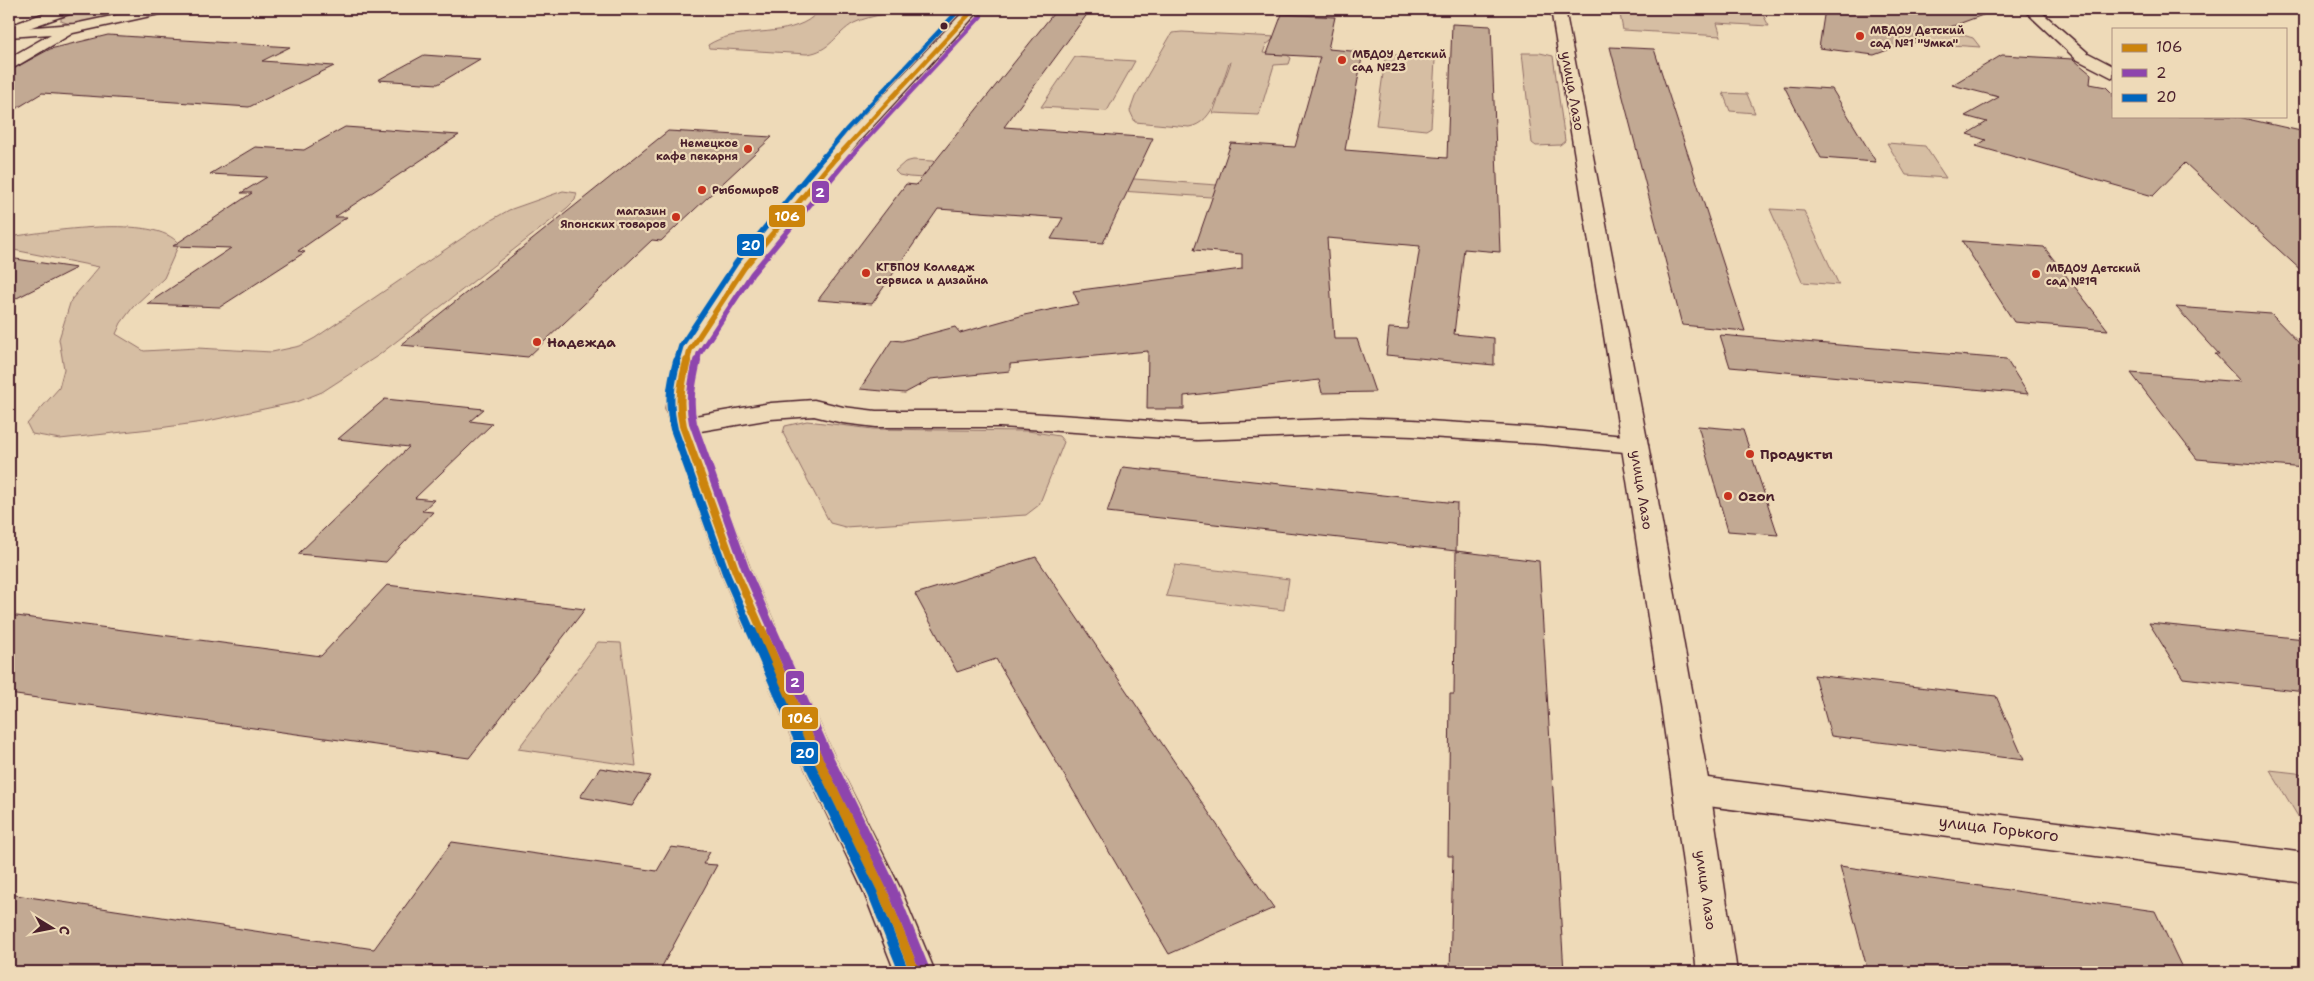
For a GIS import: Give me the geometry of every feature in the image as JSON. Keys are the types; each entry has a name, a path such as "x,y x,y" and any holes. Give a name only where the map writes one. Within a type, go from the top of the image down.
{"main road":[{"path":"9,32 69,9"},
{"path":"9,32 74,28 164,9"},
{"path":"915,972 882,890 818,758 736,572 683,426 679,408 681,383 690,350 744,268 855,135 974,9"},
{"name":"улица Лазо","path":"1558,9 1635,445 1692,790 1717,972"},
{"path":"2030,9 2082,56 2112,72"},
{"path":"2301,9 2305,10"},
{"path":"9,64 74,28"},
{"path":"683,426 771,411 814,408 876,419 1000,419 1197,432 1353,426 1414,428 1542,436 1635,445"},
{"name":"улица Горького","path":"1692,790 2305,868"}],"shaded area":[{"path":"90,9 151,9 94,24 71,24 61,21 61,18"},
{"path":"821,9 914,9 861,20 848,27 827,46 807,54 709,48 708,45 730,36 791,27 808,20"},
{"path":"1619,9 1760,9 1769,26 1717,23 1721,36 1623,30"},
{"path":"1828,26 1963,35 1973,38 1980,47 1834,37"},
{"path":"1172,33 1276,37 1266,45 1263,53 1287,55 1291,58 1289,64 1274,65 1259,115 1213,113 1231,62 1229,63 1216,102 1211,111 1198,124 1189,127 1135,122 1130,111 1135,97"},
{"path":"1522,53 1540,53 1553,56 1565,141 1560,145 1536,146 1532,143"},
{"path":"1387,56 1424,56 1435,60 1431,127 1426,130 1376,125 1385,59"},
{"path":"1075,57 1135,61 1107,111 1041,107"},
{"path":"1723,93 1747,94 1755,113 1730,111"},
{"path":"1887,143 1925,146 1946,178 1906,175"},
{"path":"913,160 971,163 1011,170 1244,187 1226,198 909,177 899,175 895,171 905,162"},
{"path":"563,191 577,193 575,200 567,208 379,355 322,392 297,402 203,422 60,439 32,434 27,424 59,388 64,369 59,339 71,300 99,267 9,249 9,237 99,227 148,229 167,235 179,244 164,278 133,307 121,323 116,334 144,351 197,348 272,352 300,346 315,338 477,228 509,210"},
{"path":"1770,209 1804,211 1839,285 1802,282"},
{"path":"807,421 873,429 1028,431 1059,436 1064,442 1039,505 1026,515 845,527 830,523 783,433 785,426"},
{"path":"1175,565 1289,579 1284,610 1166,596"},
{"path":"598,642 621,643 636,766 518,749"},
{"path":"2270,770 2305,774 2305,828"}],"building":[{"path":"1057,9 1091,9 1004,127 1153,138 1103,243 1051,239 1063,218 938,209 872,304 818,300 906,184 916,185"},
{"path":"1825,9 1990,9 1991,12 1874,55 1819,48"},
{"path":"1282,14 1335,17 1328,49 1363,52 1345,150 1447,158 1452,24 1491,26 1500,252 1464,249 1454,334 1494,338 1494,365 1386,355 1389,328 1407,329 1420,246 1327,238 1334,339 1357,339 1375,392 1322,393 1319,380 1184,396 1184,409 1147,409 1148,351 1010,364 1010,371 931,379 905,393 860,389 892,340 902,341 955,327 960,333 1024,315 1079,304 1073,291 1242,269 1242,254 1194,250 1231,143 1295,147 1320,57 1267,54"},
{"path":"108,35 290,47 262,61 334,66 249,107 42,93 9,113 9,71 50,49"},
{"path":"1610,47 1654,49 1745,331 1682,325"},
{"path":"424,55 480,59 438,84 378,80"},
{"path":"2002,55 2073,59 2091,74 2090,84 2106,87 2112,93 2112,118 2243,118 2305,132 2305,274 2185,163 2153,196 1976,146 1986,140 1967,134 1987,122 1965,116 1999,97 1952,85"},
{"path":"1784,86 1832,89 1876,162 1821,158"},
{"path":"345,127 459,135 335,217 347,217 298,251 305,252 220,307 147,304 231,248 173,246 252,193 241,193 267,177 210,174 255,147 304,150"},
{"path":"668,131 772,137 661,241 652,240 528,357 401,345"},
{"path":"1962,241 2044,247 2108,330 2014,322"},
{"path":"9,258 76,268 9,302"},
{"path":"2176,307 2271,314 2305,349 2305,468 2197,459 2131,373 2241,382 2215,354 2219,354"},
{"path":"1720,335 2006,359 2028,394 1730,367"},
{"path":"385,399 484,409 470,421 492,424 415,498 434,500 422,511 433,512 386,562 298,554 409,447 338,439"},
{"path":"1698,426 1743,430 1778,535 1728,531"},
{"path":"1123,467 1457,503 1456,551 1107,512"},
{"path":"1456,551 1539,561 1564,972 1450,972 1453,856 1448,856 1450,694 1454,694"},
{"path":"1036,557 1274,908 1169,954 996,659 957,672 915,594"},
{"path":"387,585 585,609 469,758 9,694 9,615 321,656"},
{"path":"2149,623 2305,639 2305,692 2183,678"},
{"path":"1814,675 1996,696 2024,760 1831,736"},
{"path":"600,768 651,776 632,806 580,797"},
{"path":"452,842 657,871 671,847 710,852 703,864 717,865 659,972 9,972 9,894 374,949"},
{"path":"1840,866 2155,911 2184,972 1868,972"}],"transit line":[{"name":"20","path":"904,972 873,894 809,763 727,576 674,429 669,408 671,382 681,346 736,263 847,129 960,9"},
{"name":"106","path":"915,972 882,890 818,759 736,572 683,426 679,408 681,383 690,350 744,268 855,135 974,9"},
{"name":"2","path":"924,968 891,886 827,755 745,568 689,407 691,385 699,354 752,274 862,142 981,16"}],"place":[{"name":"МБДОУ Детский сад №1 \"Умка\"","path":"1860,36"},
{"name":"МБДОУ Детский сад №23","path":"1342,60"},
{"name":"Немецкое кафе пекарня","path":"748,149"},
{"name":"РыбомироВ","path":"702,190"},
{"name":"магазин Японских товаров","path":"676,217"},
{"name":"КГБПОУ Колледж сервиса и дизайна","path":"866,273"},
{"name":"МБДОУ Детский сад №19","path":"2036,274"},
{"name":"Надежда","path":"537,342"},
{"name":"Продукты","path":"1750,454"},
{"name":"Ozon","path":"1728,496"}]}
